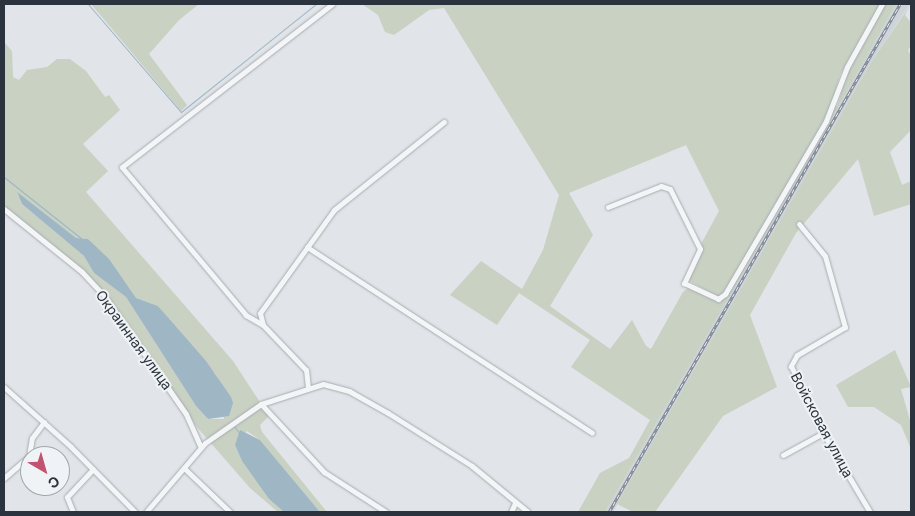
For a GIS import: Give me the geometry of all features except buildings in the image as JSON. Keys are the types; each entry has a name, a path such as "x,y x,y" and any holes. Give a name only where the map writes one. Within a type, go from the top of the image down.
{"street":[{"path":"308,388 306,370 263,326 246,315 122,167 332,4"},
{"path":"608,207 661,186 670,189 700,250 684,283 689,283 718,298 725,294 826,121 847,66 882,4"},
{"path":"263,326 260,313 334,210 444,122"},
{"name":"Окраинная улица","path":"4,209 82,272 105,297 186,414 201,447"},
{"name":"Войсковая улица","path":"800,224 825,256 845,327 797,355 791,366 823,433 870,512"},
{"path":"307,247 592,433"},
{"path":"146,512 201,447 261,404 323,384 349,391 472,466 528,512"},
{"path":"4,387 44,422 135,512"},
{"path":"261,404 324,472 386,512"},
{"path":"4,478 29,456 32,438 44,422"},
{"path":"783,455 823,433"},
{"path":"184,468 230,512"},
{"path":"73,512 67,497 93,469"},
{"path":"510,512 515,503"}],"shaded area":[{"path":"896,4 910,4 872,61 613,512 605,512"}],"green space":[{"path":"91,4 199,4 179,20 149,54 187,105 181,111"},
{"path":"362,4 880,4 840,75 832,103 837,107 849,67 884,4 896,4 838,107 605,512 578,512 600,473 629,458 650,420 571,367 590,340 519,293 497,325 450,295 481,261 522,289 543,250 559,195 444,8 429,10 394,35 385,32 378,15","holes":["686,145 719,211 701,244 703,251 688,280 717,296 691,286 683,292 651,349 646,346 632,320 610,349 550,306 593,235 569,193"]},
{"path":"911,4 905,15 911,23 911,45 908,50 911,56 911,130 890,152 902,185 911,181 911,204 874,216 858,159 796,233 750,315 777,387 723,416 655,512 633,512 617,504 872,61"},
{"path":"4,42 12,51 13,77 19,80 27,70 47,67 57,59 70,59 86,71 105,97 109,95 120,110 83,144 108,171 86,192 233,361 269,416 260,425 262,432 327,512 320,512 260,440 247,431 235,445 242,461 269,499 284,512 278,512 250,488 196,426 108,296 83,270 4,206","holes":["17,193 76,238 88,239 136,298 158,306 217,376 224,419 208,419 196,406 126,297 94,273 84,256 22,204"]},
{"path":"895,350 911,387 901,389 911,424 911,449 901,425 874,407 848,407 836,385"}],"water":[{"path":"17,192 76,238 88,239 109,259 136,298 158,306 206,361 231,397 233,403 229,416 208,419 196,406 126,297 94,273 84,256 22,204"},
{"path":"240,430 260,440 320,512 284,512 269,499 242,461 235,445"}],"waterway":[{"path":"88,4 181,112 316,4"},
{"path":"4,177 82,239"},
{"path":"234,426 239,433"}],"railway":[{"path":"609,512 900,4"}]}
